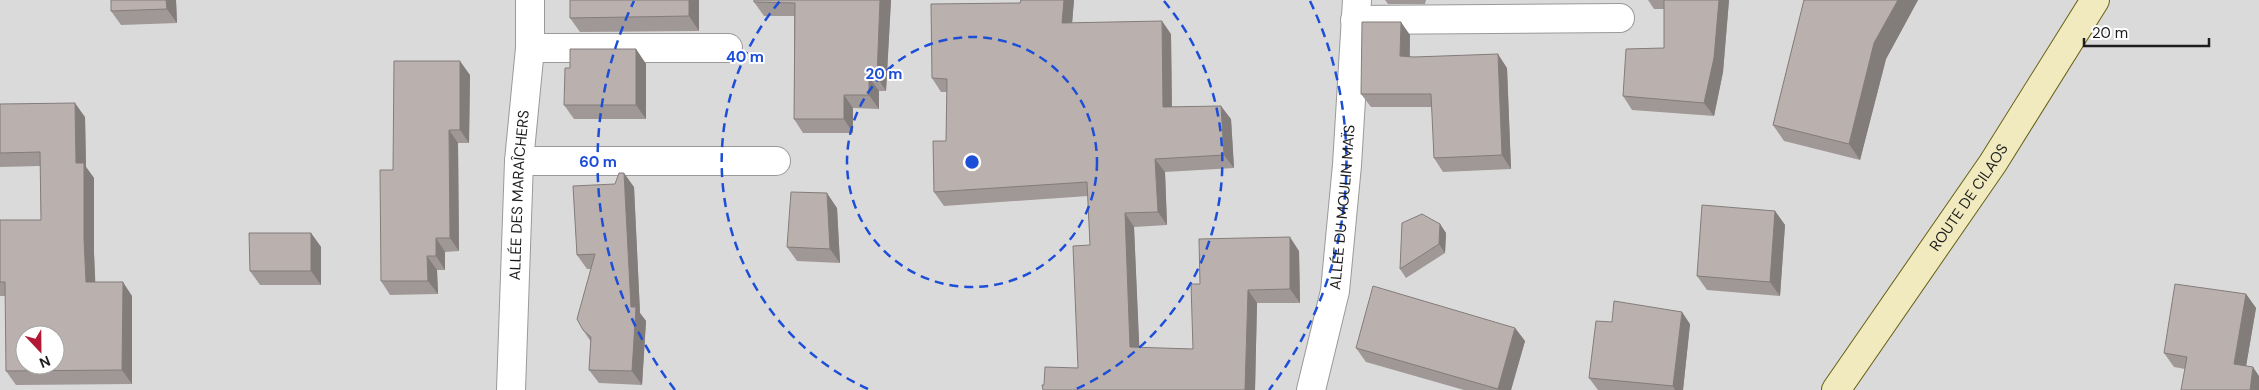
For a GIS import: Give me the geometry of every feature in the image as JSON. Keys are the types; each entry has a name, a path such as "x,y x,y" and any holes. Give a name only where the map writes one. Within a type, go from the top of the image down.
{"main road":[{"name":"ROUTE DE CILAOS","path":"1836,390 1993,163 2094,0"}],"street":[{"name":"ALLÉE DES MARAÎCHERS","path":"511,390 519,161 530,48 530,0"},
{"name":"ALLÉE DU MOULIN MAÏS","path":"1311,390 1335,291 1348,165 1356,10 1620,18"},
{"path":"530,48 728,48"},
{"path":"519,161 776,161"}],"shaded area":[{"path":"0,0 2259,0 2259,390 0,390"}],"building":[{"path":"111,0 166,0 167,9 111,11"},
{"path":"570,0 689,0 689,16 570,18"},
{"path":"754,0 880,0 877,77 869,77 869,95 844,95 844,119 794,119 795,3 754,2"},
{"path":"1021,0 1064,0 1062,23 1162,21 1163,107 1221,106 1224,155 1155,159 1158,212 1125,213 1130,347 1193,349 1191,284 1200,284 1199,239 1290,237 1290,289 1248,290 1245,390 1043,390 1045,367 1078,368 1073,246 1090,245 1087,182 934,192 933,141 946,141 947,79 932,78 931,4 1020,3"},
{"path":"1664,0 1719,0 1714,58 1704,103 1623,96 1626,49 1664,48"},
{"path":"1804,0 1898,0 1874,43 1849,144 1773,125"},
{"path":"1362,22 1401,22 1400,56 1498,54 1502,155 1434,158 1431,94 1361,94"},
{"path":"570,49 636,49 636,105 564,105 565,68 570,68"},
{"path":"394,61 460,61 460,130 449,130 450,238 436,238 436,256 427,256 428,281 381,281 380,170 393,170"},
{"path":"75,103 76,163 84,163 86,282 123,282 122,370 65,370 65,325 15,325 15,371 6,371 5,282 0,282 0,220 41,220 40,152 0,153 0,104"},
{"path":"619,173 624,173 631,307 636,307 632,371 589,370 591,337 583,330 577,319 595,254 577,255 573,186 615,184"},
{"path":"791,192 827,193 830,249 787,247"},
{"path":"1702,205 1775,211 1770,282 1697,276"},
{"path":"1422,214 1440,224 1439,244 1400,269 1402,223"},
{"path":"249,233 311,233 311,271 250,271"},
{"path":"2175,284 2246,294 2234,364 2253,367 2250,390 2181,390 2187,357 2164,353"},
{"path":"1373,286 1515,328 1498,389 1356,348"},
{"path":"1614,301 1682,312 1673,386 1589,378 1596,321 1612,322"}]}
